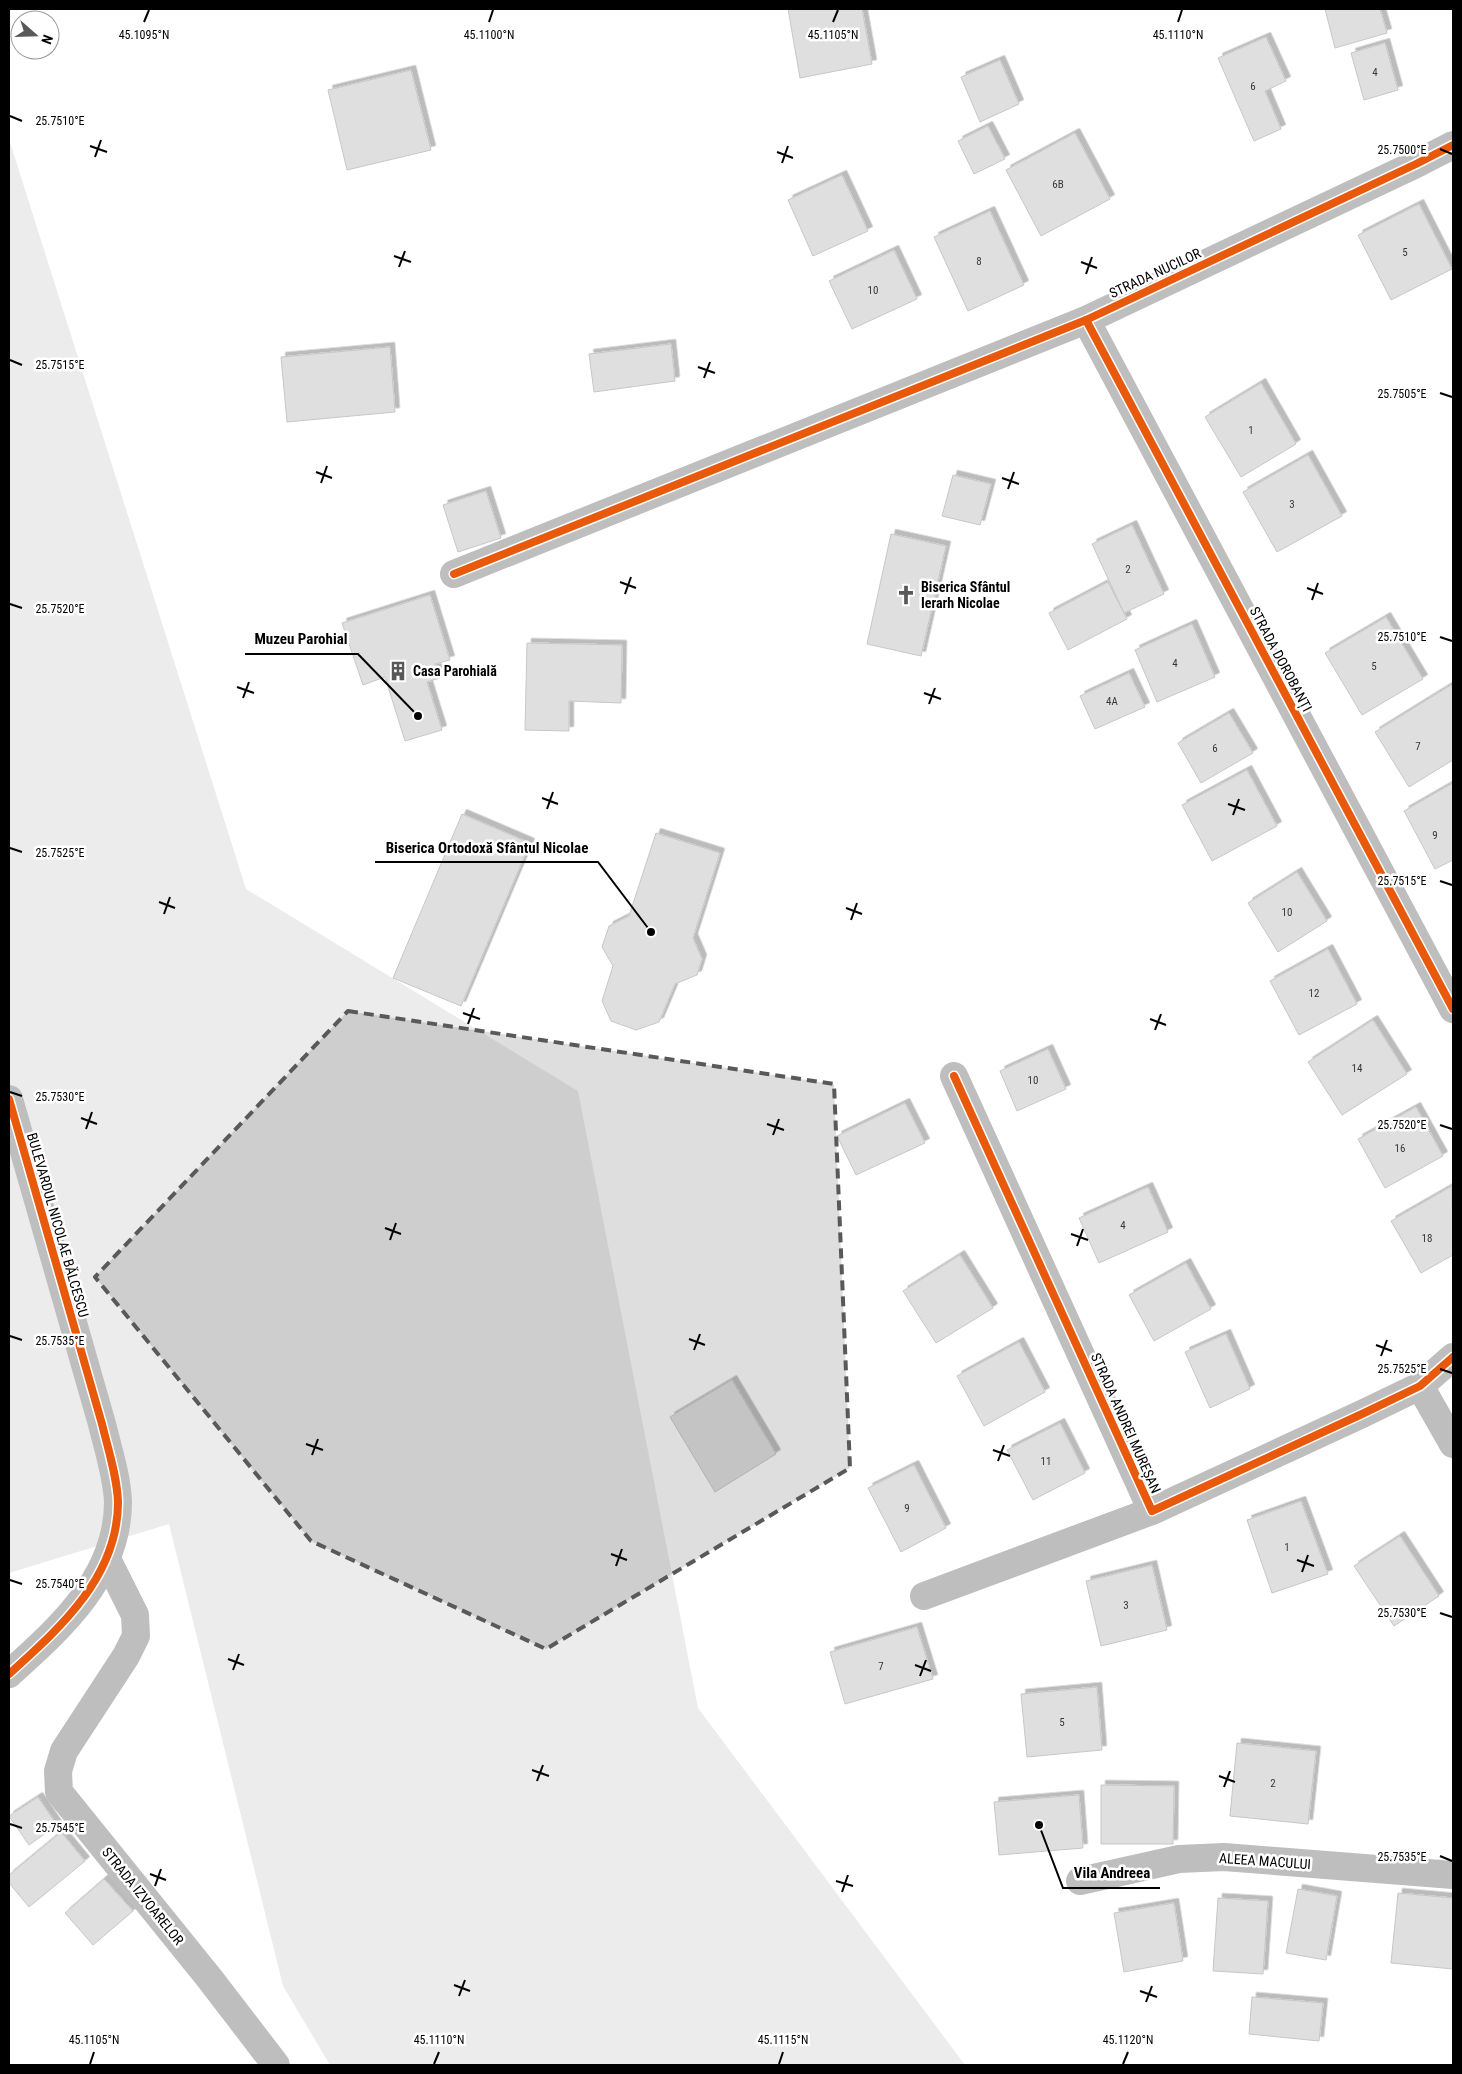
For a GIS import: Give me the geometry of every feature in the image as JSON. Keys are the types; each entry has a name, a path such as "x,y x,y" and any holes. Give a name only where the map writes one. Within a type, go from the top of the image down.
{"street":[{"name":"STRADA NUCILOR","path":"454,574 1086,320 1453,145"},
{"name":"STRADA DOROBANȚI","path":"1086,320 1453,1009"},
{"name":"STRADA ANDREI MUREȘAN","path":"954,1076 1152,1511"},
{"name":"BULEVARDUL NICOLAE BĂLCESCU","path":"9,1099 102,1424 114,1474 118,1501 116,1528 107,1559 92,1588 58,1630 9,1674"},
{"path":"1453,1357 1420,1386 1453,1444"},
{"name":"STRADA ANDREI MUREȘAN","path":"924,1596 1152,1511 1420,1386"},
{"name":"STRADA IZVOARELOR","path":"107,1559 135,1615 136,1636 126,1656 64,1751 58,1771 59,1792 210,1979 276,2065"},
{"name":"ALEEA MACULUI","path":"1080,1881 1179,1859 1224,1857 1453,1875"}],"highlighted area":[{"path":"348,1011 834,1084 850,1468 546,1649 311,1541 95,1277"}],"shaded area":[{"path":"9,139 246,889 578,1091 698,1708 965,2065 330,2065 283,1986 169,1524 9,1573"}],"building":[{"path":"788,9 862,9 872,64 800,78"},
{"path":"1325,9 1380,9 1387,33 1335,48"},
{"path":"1266,37 1286,81 1265,91 1281,129 1254,141 1218,58"},
{"path":"1385,43 1398,90 1364,100 1351,53"},
{"path":"1000,60 1019,104 980,122 961,77"},
{"path":"411,70 431,150 347,170 328,90"},
{"path":"988,126 1005,159 974,174 958,141"},
{"path":"1075,133 1110,199 1041,236 1006,170"},
{"path":"842,175 868,231 813,256 788,200"},
{"path":"1419,204 1452,269 1391,300 1358,235"},
{"path":"990,211 1024,285 968,311 934,237"},
{"path":"894,250 917,299 852,329 829,281"},
{"path":"671,344 675,381 594,392 589,354"},
{"path":"390,347 395,412 287,422 281,357"},
{"path":"1261,383 1296,444 1241,477 1205,417"},
{"path":"1308,455 1342,516 1277,552 1243,492"},
{"path":"953,475 991,484 980,525 942,516"},
{"path":"486,491 501,538 458,552 443,505"},
{"path":"1132,525 1164,594 1124,613 1092,544"},
{"name":"Biserica Sfântul Ierarh Nicolae","path":"891,534 946,546 921,656 867,644"},
{"path":"1108,582 1127,619 1068,650 1049,613"},
{"name":"Casa Parohială","path":"430,595 450,660 435,664 440,678 427,682 442,730 405,741 385,677 363,685 342,623"},
{"path":"1386,617 1423,679 1362,715 1325,653"},
{"path":"1192,624 1215,677 1157,702 1135,650"},
{"path":"527,643 622,645 621,703 569,701 569,731 525,730"},
{"path":"1129,673 1145,707 1095,729 1080,696"},
{"path":"1451,685 1453,689 1453,760 1409,787 1375,732"},
{"path":"1229,713 1253,753 1201,783 1178,743"},
{"path":"1247,770 1277,826 1212,861 1182,805"},
{"path":"1453,783 1453,860 1435,869 1404,811"},
{"path":"462,814 530,843 461,1006 393,978"},
{"path":"656,833 720,853 693,938 702,959 697,975 675,984 659,1022 636,1030 611,1021 602,1001 613,966 602,947 609,926 629,916"},
{"path":"1297,872 1327,921 1278,952 1248,903"},
{"path":"1328,949 1357,1004 1299,1035 1270,981"},
{"path":"1373,1020 1407,1074 1342,1115 1308,1062"},
{"path":"1048,1049 1066,1089 1017,1111 1000,1071"},
{"path":"905,1103 925,1143 856,1175 837,1136"},
{"path":"1416,1107 1443,1156 1385,1188 1358,1139"},
{"path":"1452,1186 1453,1255 1421,1273 1391,1221"},
{"path":"1148,1187 1168,1232 1099,1263 1079,1218"},
{"path":"960,1255 993,1308 936,1343 903,1291"},
{"path":"1186,1263 1211,1309 1154,1341 1129,1295"},
{"path":"1226,1334 1250,1389 1210,1408 1185,1352"},
{"path":"1019,1342 1045,1392 984,1426 957,1376"},
{"path":"732,1380 776,1454 715,1492 670,1417"},
{"path":"1060,1423 1085,1473 1033,1500 1007,1450"},
{"path":"914,1465 946,1528 901,1552 868,1488"},
{"path":"1301,1501 1328,1574 1272,1593 1247,1520"},
{"path":"1400,1536 1439,1596 1394,1626 1354,1566"},
{"path":"1152,1565 1167,1630 1101,1646 1086,1581"},
{"path":"917,1627 933,1679 845,1704 830,1652"},
{"path":"1097,1687 1102,1750 1027,1757 1021,1694"},
{"path":"1237,1743 1316,1751 1308,1824 1230,1816"},
{"path":"1101,1785 1174,1786 1173,1844 1101,1844"},
{"path":"1079,1795 1083,1848 999,1855 994,1802"},
{"path":"38,1797 57,1825 29,1845 9,1816"},
{"path":"61,1832 85,1861 29,1907 9,1883 9,1875"},
{"path":"104,1879 133,1911 93,1945 65,1913"},
{"path":"1298,1889 1337,1896 1326,1960 1286,1953"},
{"path":"1398,1893 1453,1898 1453,1969 1391,1963"},
{"path":"1218,1898 1268,1901 1263,1974 1213,1971"},
{"path":"1174,1903 1183,1961 1124,1972 1114,1913"},
{"path":"1252,1997 1323,2003 1319,2041 1249,2034"}],"cycle path":[{"path":"454,574 1086,320 1453,145"},
{"path":"1086,320 1453,1009"},
{"path":"954,1076 1152,1511 1420,1386 1453,1357"},
{"path":"9,1099 102,1424 114,1472 118,1502 115,1529 108,1554 97,1577 83,1599 66,1619 9,1674"}],"place":[{"name":"Biserica Sfântul Ierarh Nicolae","path":"906,595"},
{"name":"Casa Parohială","path":"398,671"},
{"name":"Muzeu Parohial","path":"418,716"},
{"name":"Biserica Ortodoxă Sfântul Nicolae","path":"651,932"},
{"name":"Vila Andreea","path":"1039,1825"}]}
